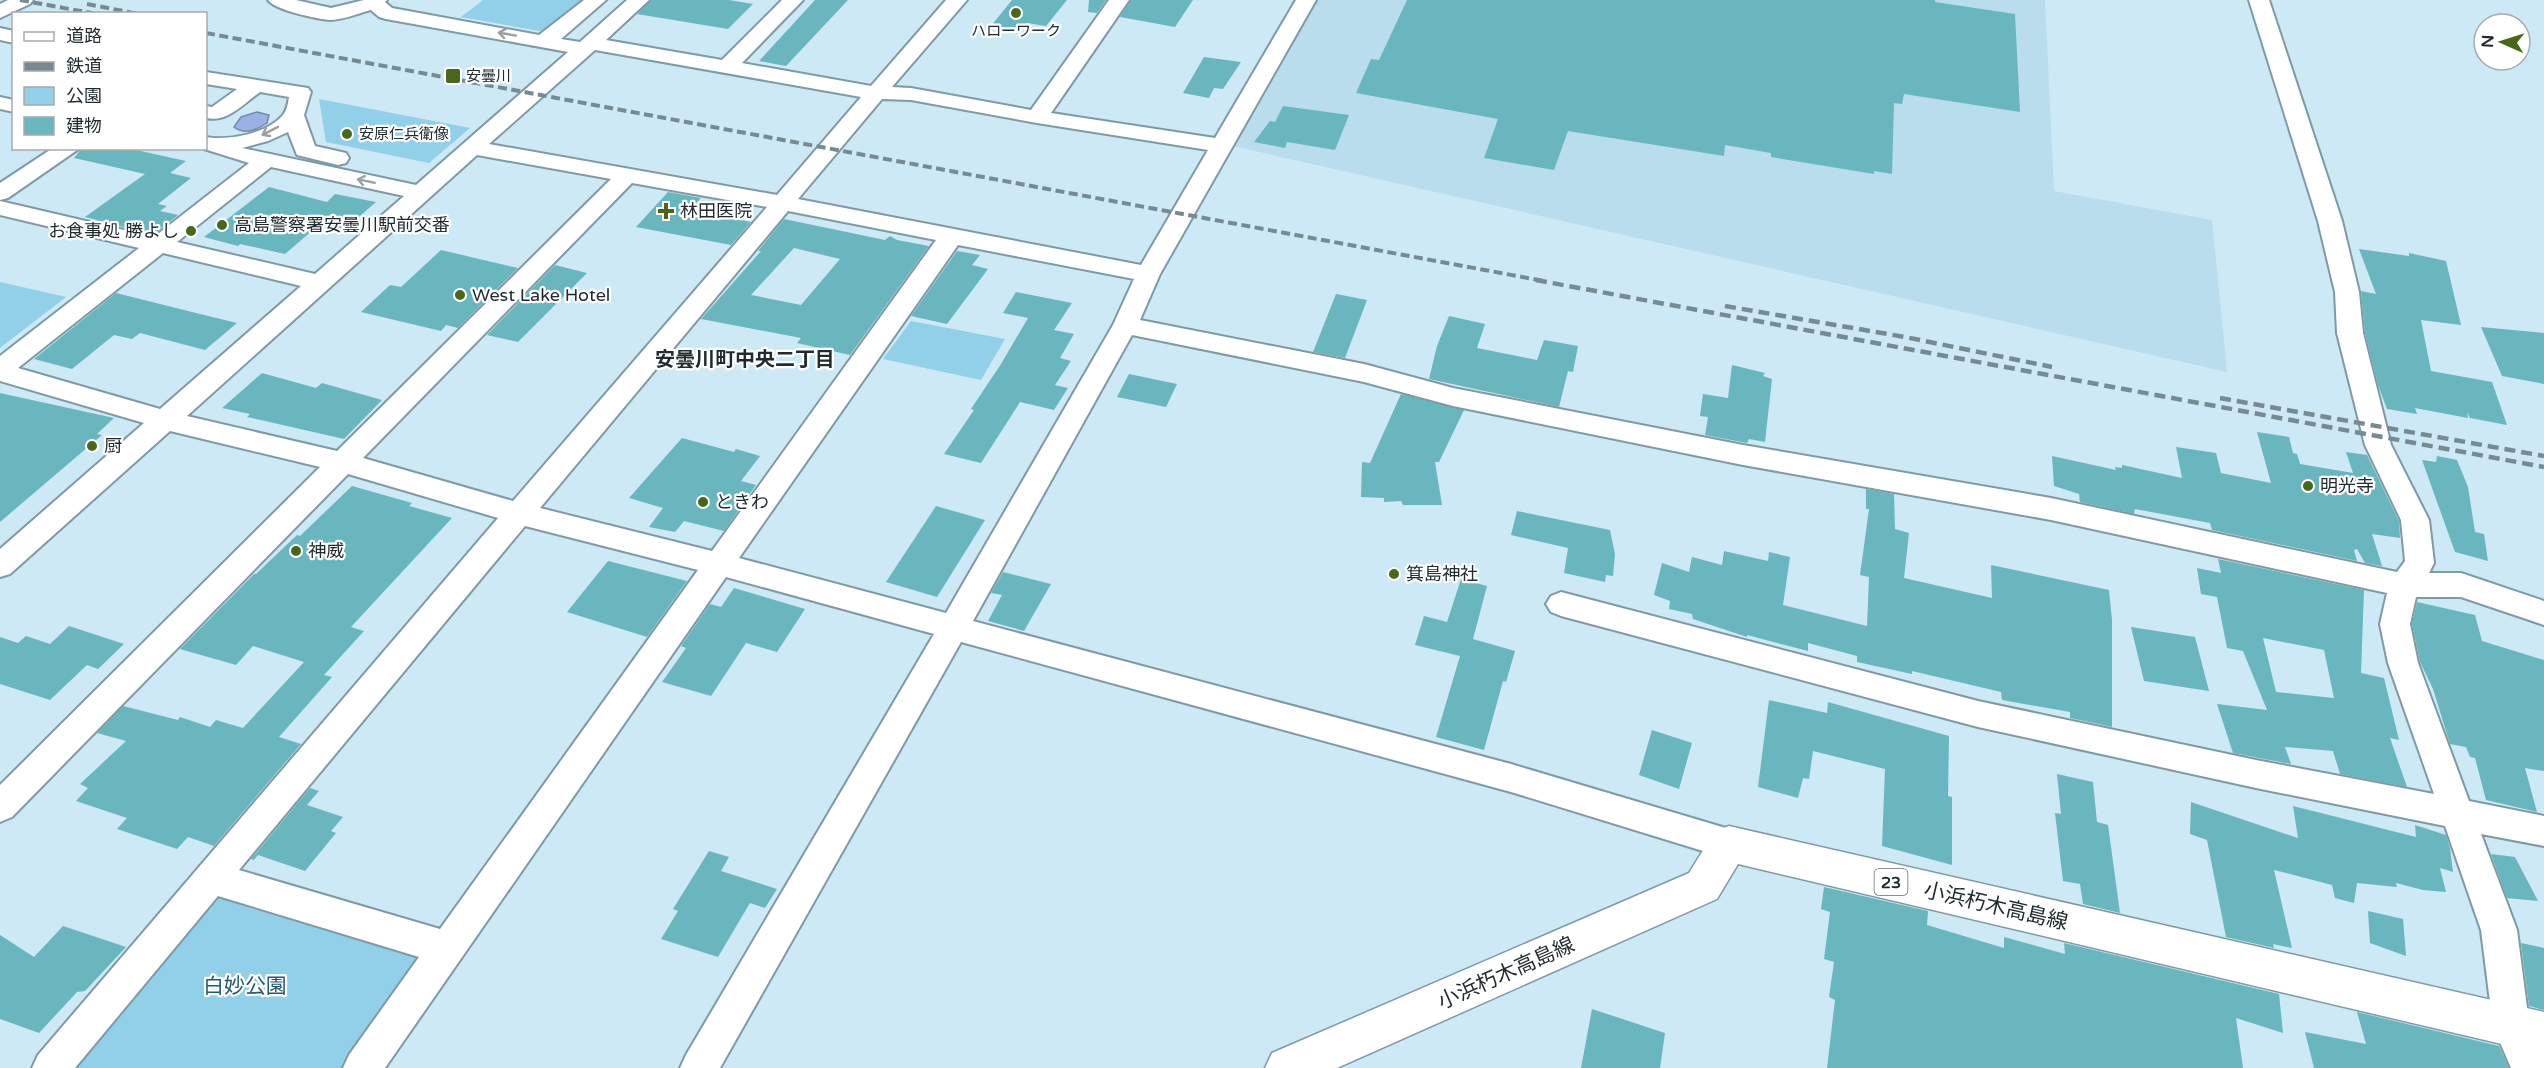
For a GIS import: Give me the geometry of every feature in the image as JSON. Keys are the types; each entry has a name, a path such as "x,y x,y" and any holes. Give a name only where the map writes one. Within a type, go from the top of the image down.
{"main road":[{"name":"小浜朽木高島線","path":"1287,1068 1331,1058 1703,886 1729,844 2528,1030"}],"street":[{"path":"0,12 22,0"},
{"path":"278,0 300,8 331,14 376,2 386,13 544,40 727,67 874,93 911,94 1037,117 1222,146"},
{"path":"544,40 596,0"},
{"path":"0,566 639,0"},
{"path":"727,67 793,0"},
{"path":"51,1068 517,513 874,93 957,0"},
{"path":"1037,117 1119,0"},
{"path":"699,1068 953,629 1125,325 1148,274 1306,0"},
{"path":"2259,0 2330,221 2347,291 2350,333 2378,445 2415,520 2420,563 2404,585 2395,624 2403,663 2499,930 2528,1030 2530,1068"},
{"path":"207,78 301,92 294,116 305,150 430,186"},
{"path":"207,112 216,114 256,86"},
{"path":"212,145 259,137 294,116"},
{"path":"212,145 235,153 430,186"},
{"path":"473,148 782,203 1148,274"},
{"path":"0,193 66,150"},
{"path":"0,370 268,159"},
{"path":"0,807 628,175"},
{"path":"0,208 321,283"},
{"path":"362,1068 951,237"},
{"path":"1125,325 1364,373 1488,404 1743,455 2051,509 2404,585 2461,585 2544,614"},
{"path":"0,370 166,420 344,463 517,513 718,564 1511,778 1729,844"},
{"path":"1561,604 1978,714 2256,774 2544,831"},
{"path":"211,878 447,948"}],"shaded area":[{"path":"1314,0 2045,0 2054,191 2212,220 2227,372 1233,146"},
{"path":"257,112 269,115 267,123 250,131 242,131 234,127 241,117"}],"green space":[{"path":"483,0 584,0 545,32 461,17"},
{"path":"319,99 470,128 429,163 326,142"},
{"path":"0,282 66,297 0,348"},
{"path":"911,321 1005,339 981,380 883,359"},
{"name":"白妙公園","path":"217,892 426,958 348,1068 70,1068"}],"building":[{"path":"651,0 729,0 753,4 728,29 637,14"},
{"path":"815,0 848,0 786,66 759,61"},
{"path":"1012,0 1067,0 1046,26 1027,23 1018,31 991,26"},
{"path":"1089,0 1106,0 1097,13 1088,12"},
{"path":"1131,0 1193,0 1175,27 1120,17"},
{"path":"1407,0 1935,0 1935,2 2015,14 2020,112 1904,94 1902,104 1894,103 1892,174 1874,171 1874,174 1771,157 1771,153 1725,145 1724,156 1568,131 1554,170 1484,158 1498,119 1356,93 1371,59 1379,60"},
{"path":"1204,57 1241,62 1223,89 1214,88 1209,98 1183,93"},
{"path":"1283,106 1349,115 1335,150 1287,142 1285,148 1254,142 1270,121 1275,122"},
{"path":"80,150 136,150 186,161 170,173 191,178 158,204 167,206 160,211 178,215 153,235 85,217 145,174 74,158"},
{"path":"269,187 327,202 335,194 376,202 345,229 320,224 285,254 240,244 238,246 204,237"},
{"path":"668,192 701,198 690,210 751,222 731,245 636,227"},
{"path":"784,219 885,240 890,236 897,240 929,246 850,355 797,343 801,338 701,319 761,251 758,251","holes":["794,248 840,259 801,305 751,295"]},
{"path":"2359,249 2409,256 2409,253 2446,261 2461,325 2421,320 2431,371 2492,382 2507,425 2470,418 2467,412 2468,418 2415,408 2417,414 2387,409 2378,385 2365,333 2361,291 2376,294"},
{"path":"441,250 518,268 458,328 446,325 441,331 361,312 390,285 401,287"},
{"path":"957,251 980,255 972,265 988,269 947,324 911,316"},
{"path":"555,265 587,273 518,342 487,335"},
{"path":"1016,292 1072,303 1054,330 1074,334 1060,358 1071,361 1055,385 1068,388 1054,410 1020,402 981,463 944,454 974,410 971,409 1028,318 1003,313"},
{"path":"116,293 237,323 205,350 140,333 132,339 114,335 72,369 34,359"},
{"path":"1336,294 1367,300 1345,358 1313,352"},
{"path":"1449,316 1485,324 1477,348 1537,360 1544,340 1578,346 1573,372 1568,371 1559,407 1429,379 1437,346"},
{"path":"2481,327 2544,333 2544,384 2502,376"},
{"path":"1732,365 1765,373 1763,376 1772,379 1765,442 1749,439 1747,443 1705,435 1708,417 1700,416 1703,394 1728,398"},
{"path":"262,373 316,388 322,383 382,400 344,439 247,417 250,414 222,408"},
{"path":"1129,374 1177,384 1166,407 1117,397"},
{"path":"0,393 114,418 97,434 102,435 0,522"},
{"path":"1401,394 1464,410 1439,462 1435,462 1442,505 1403,505 1401,501 1384,502 1384,498 1361,497 1362,462 1370,463"},
{"path":"2257,432 2289,437 2293,453 2297,454 2300,464 2353,473 2346,452 2367,455 2399,521 2400,538 2372,534 2382,566 2365,563 2357,549 2354,550 2357,561 2212,530 2210,523 2135,509 2134,514 2080,502 2079,494 2054,486 2052,456 2116,470 2115,467 2122,468 2122,465 2182,478 2176,447 2216,453 2221,473 2271,483"},
{"path":"682,438 734,452 736,449 760,456 741,481 756,485 724,531 684,521 675,532 649,527 663,508 629,498"},
{"path":"2437,456 2457,460 2468,487 2475,532 2484,534 2488,561 2455,552 2422,460 2436,462"},
{"path":"352,486 412,503 409,506 452,518 351,627 364,631 324,675 332,677 279,737 301,744 214,846 188,837 177,849 117,829 127,818 76,801 88,788 80,784 126,741 97,733 123,706 178,720 180,717 210,727 216,720 243,728 304,662 253,646 236,665 180,649 254,574 297,535 300,536"},
{"path":"1866,489 1894,494 1895,529 1909,533 1904,578 1992,598 1991,565 2109,590 2112,620 2112,727 2070,718 2070,712 2002,700 2001,692 1912,671 1912,674 1857,662 1857,656 1808,643 1808,651 1747,635 1747,637 1693,619 1692,614 1669,609 1670,601 1654,595 1662,563 1689,572 1692,557 1722,565 1724,551 1768,561 1769,552 1790,557 1783,605 1867,626 1869,577 1860,575 1869,509 1866,509"},
{"path":"936,506 985,520 937,597 886,582"},
{"path":"1517,511 1610,530 1615,554 1613,576 1606,575 1605,582 1564,573 1568,548 1511,535"},
{"path":"2218,559 2364,590 2361,673 2384,678 2399,740 2390,738 2407,787 2340,774 2333,751 2285,747 2291,764 2233,753 2217,704 2267,710 2243,651 2227,648 2217,597 2201,594 2197,568 2221,573","holes":["2263,638 2324,650 2334,698 2276,692"]},
{"path":"608,561 687,581 647,637 567,612"},
{"path":"1003,572 1051,584 1024,631 988,621 1002,595 991,593"},
{"path":"1461,579 1487,586 1473,639 1515,651 1506,682 1503,681 1484,750 1436,737 1460,656 1415,645 1424,616 1447,622"},
{"path":"734,588 805,609 777,652 746,643 711,696 662,682 686,648 681,646 710,604 721,607"},
{"path":"2417,602 2475,615 2482,641 2544,660 2544,771 2525,768 2537,812 2486,800 2475,758 2470,757 2466,747 2450,744 2433,689 2420,662 2412,624"},
{"path":"69,626 124,644 98,669 87,665 50,700 0,684 0,637 18,643 26,636 50,644"},
{"path":"2131,627 2195,637 2209,691 2144,681"},
{"path":"1769,700 1827,713 1828,702 1949,736 1948,796 1952,797 1952,865 1882,846 1885,769 1813,751 1809,779 1803,778 1798,798 1758,787"},
{"path":"1652,730 1692,743 1679,789 1639,775"},
{"path":"2057,774 2093,782 2097,822 2108,825 2120,913 2083,904 2080,884 2063,881 2055,813 2061,814"},
{"path":"310,788 319,791 307,805 343,817 331,831 336,833 305,871 258,855 254,860 251,859"},
{"path":"2191,802 2298,838 2293,806 2416,837 2415,825 2446,835 2453,872 2440,868 2446,892 2423,890 2396,883 2397,887 2357,883 2354,903 2335,898 2332,885 2274,870 2292,948 2273,944 2274,948 2226,937 2207,840 2190,834"},
{"path":"709,851 729,857 721,871 777,889 765,908 750,903 718,957 661,939 678,911 673,909"},
{"path":"2491,854 2515,857 2538,901 2507,898"},
{"path":"1824,887 1928,911 1927,925 2004,948 2004,937 2065,954 2064,943 2279,994 2283,1033 2236,1018 2243,1068 1827,1068 1835,1000 1829,997 1834,962 1824,959 1830,912 1821,909"},
{"path":"2368,911 2403,919 2406,956 2370,943"},
{"path":"63,926 126,947 85,991 77,992 39,1033 0,1019 0,935 34,957"},
{"path":"2521,943 2544,948 2544,1010 2529,1006"},
{"path":"1592,1009 1665,1033 1660,1068 1581,1068"},
{"path":"2357,1012 2499,1046 2509,1068 2314,1068 2305,1032 2366,1044"}],"railway":[{"path":"20,0 86,12"},
{"path":"87,4 129,12"},
{"path":"207,33 1544,281"},
{"path":"1536,280 2544,467"},
{"path":"1725,306 1905,337 2052,367"},
{"path":"2220,398 2544,456"}],"place":[{"name":"ハローワーク","path":"1016,13"},
{"name":"安曇川","path":"453,76"},
{"name":"安原仁兵衛像","path":"347,134"},
{"name":"林田医院","path":"666,211"},
{"name":"高島警察署安曇川駅前交番","path":"222,225"},
{"name":"お食事処 勝よし","path":"191,231"},
{"name":"West Lake Hotel","path":"460,295"},
{"name":"厨","path":"92,446"},
{"name":"明光寺","path":"2308,486"},
{"name":"ときわ","path":"703,502"},
{"name":"神威","path":"296,551"},
{"name":"箕島神社","path":"1394,574"}],"district":[{"name":"安曇川町中央二丁目","path":"745,359"}]}
